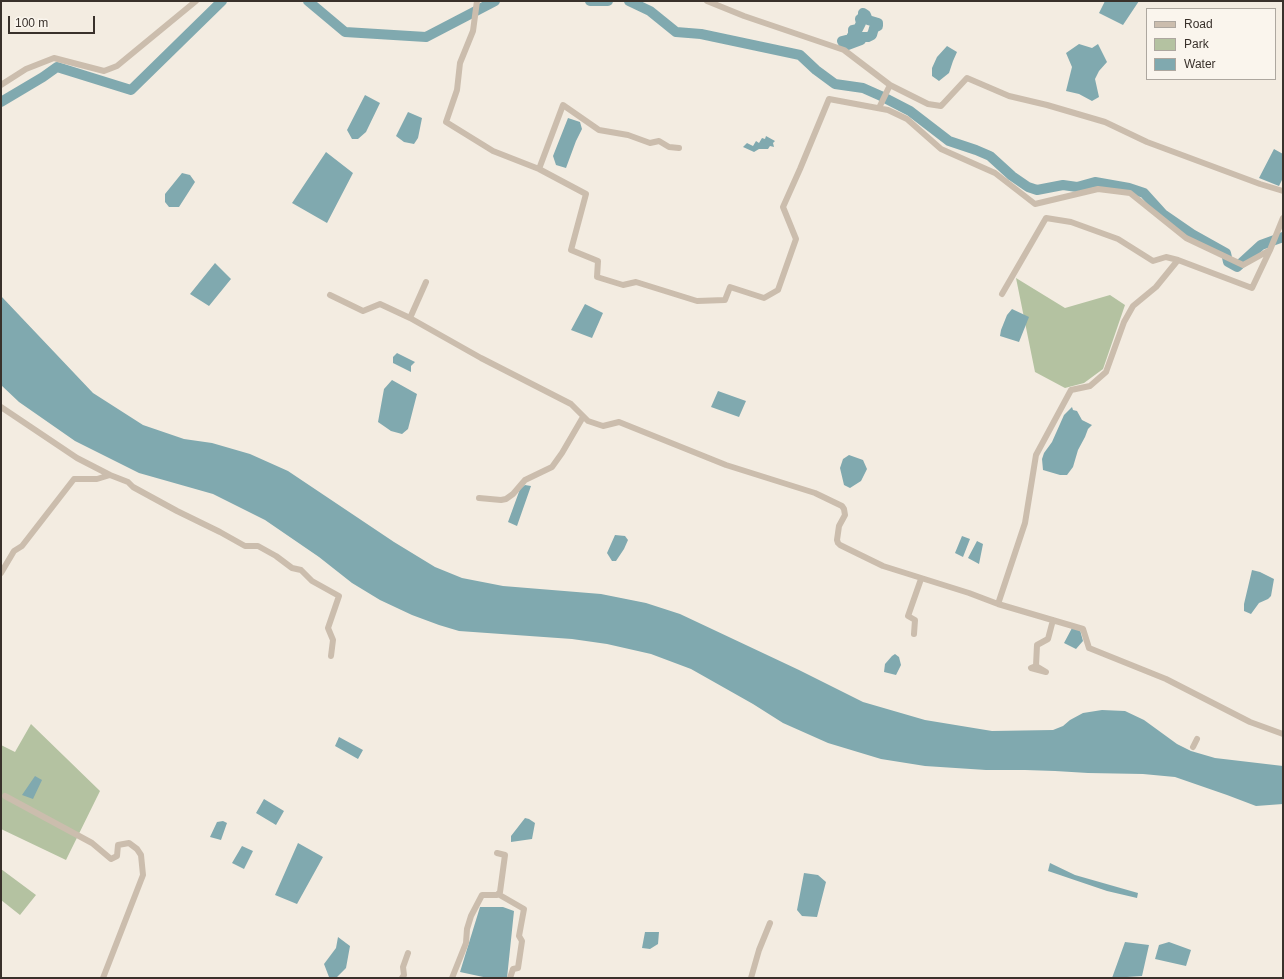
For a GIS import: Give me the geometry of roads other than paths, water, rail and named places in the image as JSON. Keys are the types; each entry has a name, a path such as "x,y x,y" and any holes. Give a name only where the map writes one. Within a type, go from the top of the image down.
{"street":[{"path":"1,85 26,69 54,58 104,71 117,66 196,1"},
{"path":"477,1 473,31 460,63 457,90 446,122 493,151 539,169 586,194 571,250 598,261 597,277 623,286 636,282 697,301 725,300 730,288 764,298 778,290 796,239 782,207 800,169 829,99 881,106 907,119 941,148 995,173 1035,204 1098,189 1130,193 1186,238 1243,265 1270,250"},
{"path":"707,1 744,16 844,50 890,85 928,104 940,106 967,78 1009,96 1047,105 1105,122 1147,142 1260,184 1283,191"},
{"path":"881,106 890,85"},
{"path":"539,169 563,105 599,130 628,136 650,144 659,141 669,147 679,148"},
{"path":"1002,294 1046,218 1071,222 1118,239 1153,261 1166,257 1178,260 1252,288 1283,218"},
{"path":"998,604 1025,523 1036,455 1071,390 1090,386 1106,372 1124,322 1133,306 1156,287 1178,260"},
{"path":"410,318 426,282"},
{"path":"330,295 363,310 380,304 410,318 571,404 588,421 600,426 619,422 726,465 815,493 842,506 844,509 845,515 839,526 837,540 840,545 883,566 921,579 969,593 998,604 1083,628 1089,648 1115,662 1166,679 1250,722 1283,734"},
{"path":"1,407 77,458 110,475 128,482 133,487 177,512 220,532 245,546 258,546 276,556 292,568 301,570 312,581 339,596 328,628 333,640 331,656"},
{"path":"479,498 501,500 506,498 526,480 552,467 583,417"},
{"path":"1,573 14,551 22,546 74,479 97,479 110,475"},
{"path":"914,634 915,620 908,616 921,579"},
{"path":"1036,666 1037,645 1048,639 1053,620"},
{"path":"1193,747 1197,739"},
{"path":"5,796 92,843 111,858 117,856 118,845 129,844 137,849 141,855 143,875 103,978"},
{"path":"452,978 466,943 467,929 471,916 482,895 497,896 500,892 505,855 498,853"},
{"path":"498,894 524,908 519,936 522,941 518,968 513,969 510,978"},
{"path":"752,978 759,950 770,923"},
{"path":"402,978 404,975 403,967 408,953"}],"water":[{"path":"1105,1 1139,1 1123,25 1099,13"},
{"path":"1079,44 1092,48 1098,44 1107,62 1099,71 1095,79 1099,97 1092,101 1079,94 1066,91 1072,67 1066,53"},
{"path":"947,46 957,52 949,73 939,81 932,76 932,68 937,57"},
{"path":"365,95 380,103 366,132 358,139 352,139 347,130"},
{"path":"408,112 422,118 418,138 414,144 404,142 396,136"},
{"path":"568,118 580,122 582,129 566,168 556,165 553,156"},
{"path":"766,136 775,141 773,143 774,147 770,146 768,149 759,149 754,152 743,147 747,143 753,146 756,141 759,143 762,138 765,139"},
{"path":"1274,149 1283,154 1283,178 1279,186 1259,178"},
{"path":"326,152 353,173 327,223 292,203"},
{"path":"182,173 190,175 195,182 179,207 169,207 165,202 165,194"},
{"path":"215,263 231,279 209,306 190,294"},
{"path":"1,296 93,393 143,425 184,439 212,443 250,454 288,471 394,542 435,567 462,578 503,586 601,594 646,603 680,614 863,702 925,720 992,731 1053,730 1063,726 1070,720 1083,713 1102,710 1125,711 1144,720 1177,744 1191,751 1215,758 1283,766 1283,804 1256,806 1175,777 1143,774 986,770 925,766 881,759 828,743 783,723 691,669 651,654 607,644 572,639 459,631 412,615 380,600 352,583 319,557 265,520 213,494 139,473 75,441 19,402 1,385"},
{"path":"585,304 603,313 592,338 571,330"},
{"path":"1012,309 1029,317 1019,342 1000,336 1007,315"},
{"path":"397,353 415,362 411,366 411,372 393,363 393,357"},
{"path":"392,380 417,394 408,429 402,434 391,431 378,422 384,389"},
{"path":"718,391 746,401 739,417 711,407"},
{"path":"1072,407 1073,410 1077,411 1082,420 1092,425 1088,429 1078,450 1073,467 1067,475 1060,475 1043,470 1042,459 1044,453 1052,442 1064,415"},
{"path":"849,455 863,460 867,469 861,481 850,488 844,485 840,468 843,459"},
{"path":"525,485 531,486 517,526 508,522 520,489"},
{"path":"615,535 625,536 628,540 616,561 612,561 607,553"},
{"path":"962,536 970,539 963,557 955,553"},
{"path":"977,541 983,544 979,564 968,558"},
{"path":"1252,570 1274,579 1271,596 1259,603 1251,614 1244,611 1244,604"},
{"path":"1072,628 1080,630 1083,641 1076,649 1064,643"},
{"path":"895,654 899,657 901,665 896,675 884,672 885,664"},
{"path":"339,737 363,750 358,759 335,746"},
{"path":"35,776 42,780 33,799 22,795"},
{"path":"264,799 284,811 276,825 256,813"},
{"path":"525,818 535,823 532,839 511,842 511,836"},
{"path":"223,821 227,823 221,840 210,837 217,822"},
{"path":"298,843 323,857 297,904 275,895"},
{"path":"242,846 253,851 244,869 232,863"},
{"path":"1050,863 1075,875 1138,893 1137,898 1107,891 1048,871"},
{"path":"804,873 818,875 826,882 817,917 802,916 797,910"},
{"path":"480,907 503,907 514,911 507,978 488,978 460,972"},
{"path":"645,932 659,932 658,944 650,949 642,948"},
{"path":"338,937 350,946 346,968 336,978 334,978 329,977 324,964 336,948"},
{"path":"1125,942 1149,945 1142,976 1112,978"},
{"path":"1169,942 1191,950 1186,966 1155,959 1159,945"}],"waterway":[{"path":"1,102 57,67 131,90 222,1"},
{"path":"308,1 345,32 426,37 495,1"},
{"path":"590,1 608,1"},
{"path":"629,1 650,11 676,32 701,34 800,55 816,70 835,84 863,88 881,96 910,111 949,141 990,156 1012,176 1028,187 1037,190 1063,185 1077,187 1095,182 1129,188 1144,193 1163,214 1192,234 1226,253 1228,262 1237,267 1261,245 1283,237"},
{"path":"863,13 866,15 868,20 878,23 878,26 874,28 872,35 868,37 860,37 861,40 845,46 842,41 850,39 853,34 853,30 858,29 863,13"}]}
